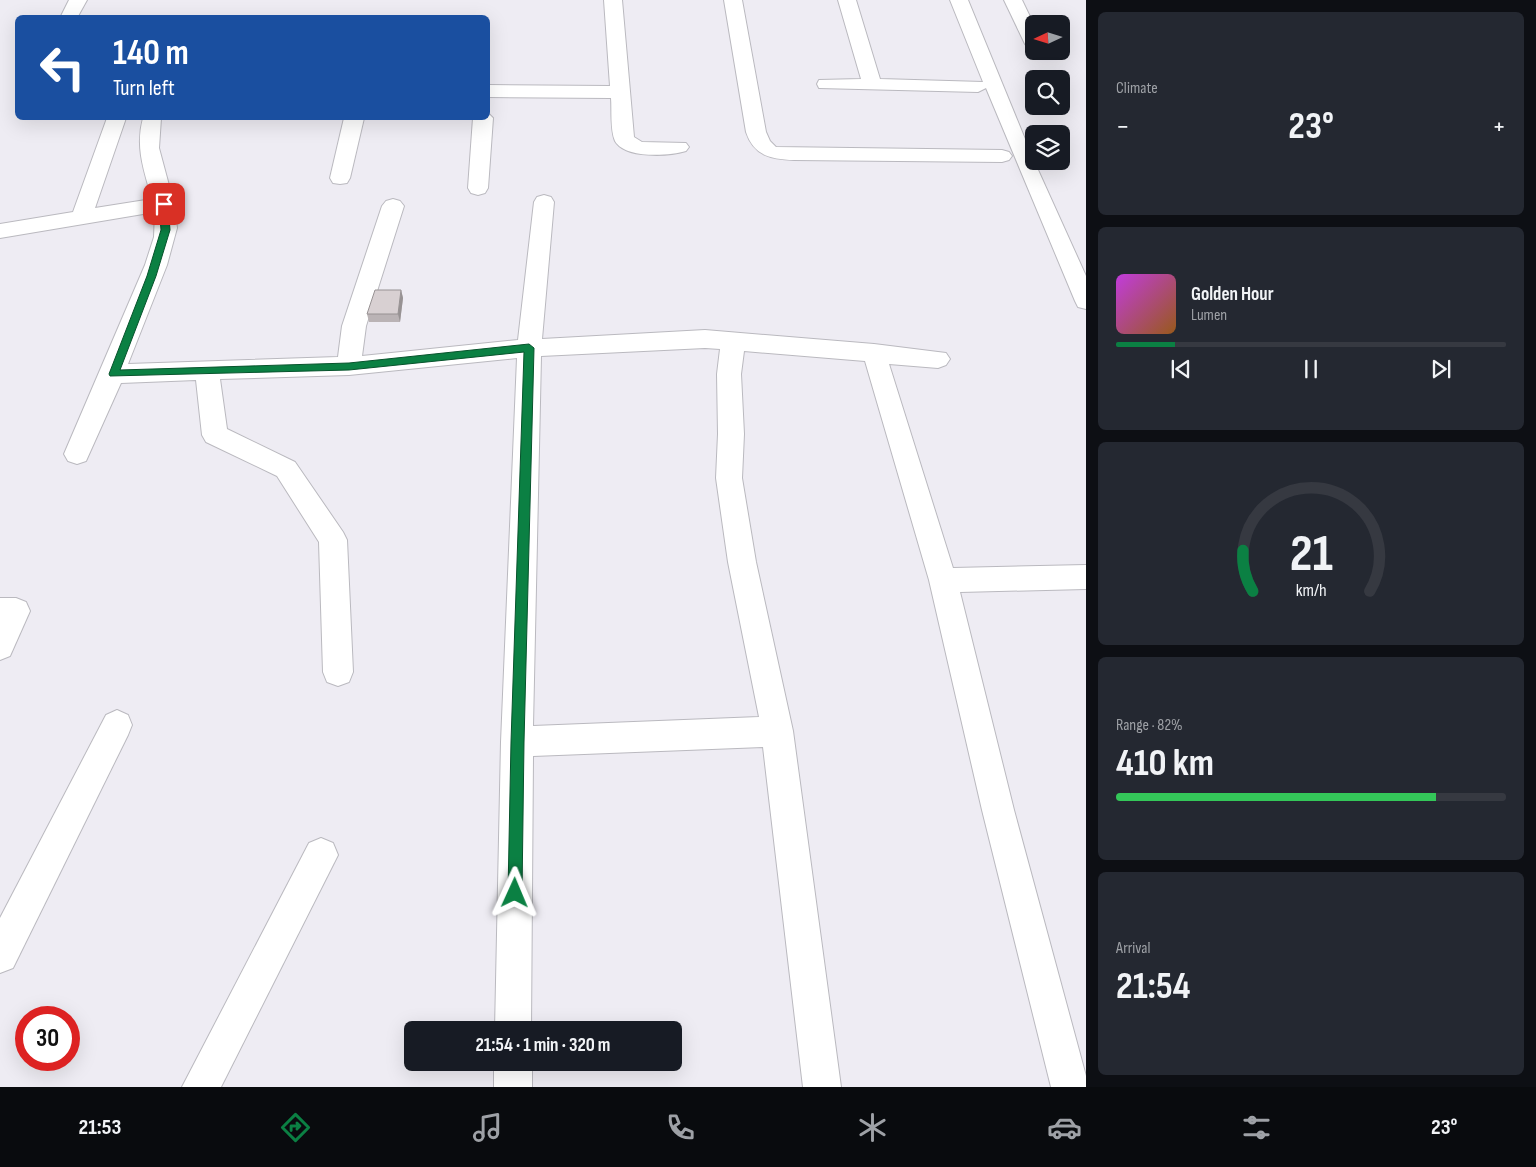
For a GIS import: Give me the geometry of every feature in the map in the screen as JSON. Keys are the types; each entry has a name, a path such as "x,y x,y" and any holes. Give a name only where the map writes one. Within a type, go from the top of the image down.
{"street":[{"path":"70,15 78,0"},
{"path":"613,0 624,138 628,144 638,147 679,147"},
{"path":"732,0 756,132 759,143 766,150 794,154 1002,156"},
{"path":"847,0 872,85"},
{"path":"959,0 1038,193 1086,301"},
{"path":"1013,0 1025,25"},
{"path":"826,84 978,86"},
{"path":"490,91 620,92"},
{"path":"82,216 115,120"},
{"path":"77,454 114,374 152,276 166,230 164,204 148,151 152,120"},
{"path":"340,178 354,120"},
{"path":"478,188 483,120"},
{"path":"513,1021 517,742 529,348 544,202"},
{"path":"0,231 164,204"},
{"path":"349,366 354,326 393,206"},
{"path":"114,374 349,366 529,348 706,339 938,359"},
{"path":"732,341 732,361 729,374 732,434 729,478 742,562 777,731 822,1087"},
{"path":"874,353 943,580 998,810 1070,1087"},
{"path":"206,371 215,435 286,469 333,540 338,672"},
{"path":"943,580 1086,577"},
{"path":"0,611 16,611 0,647"},
{"path":"0,955 118,725"},
{"path":"517,742 777,731"},
{"path":"201,1087 321,855"},
{"path":"513,1071 513,1087"}],"building":[{"path":"375,290 401,290 398,314 367,314"}],"route":[{"path":"164,204 166,230 152,276 114,374 349,366 529,348 517,742 515,893"}]}
